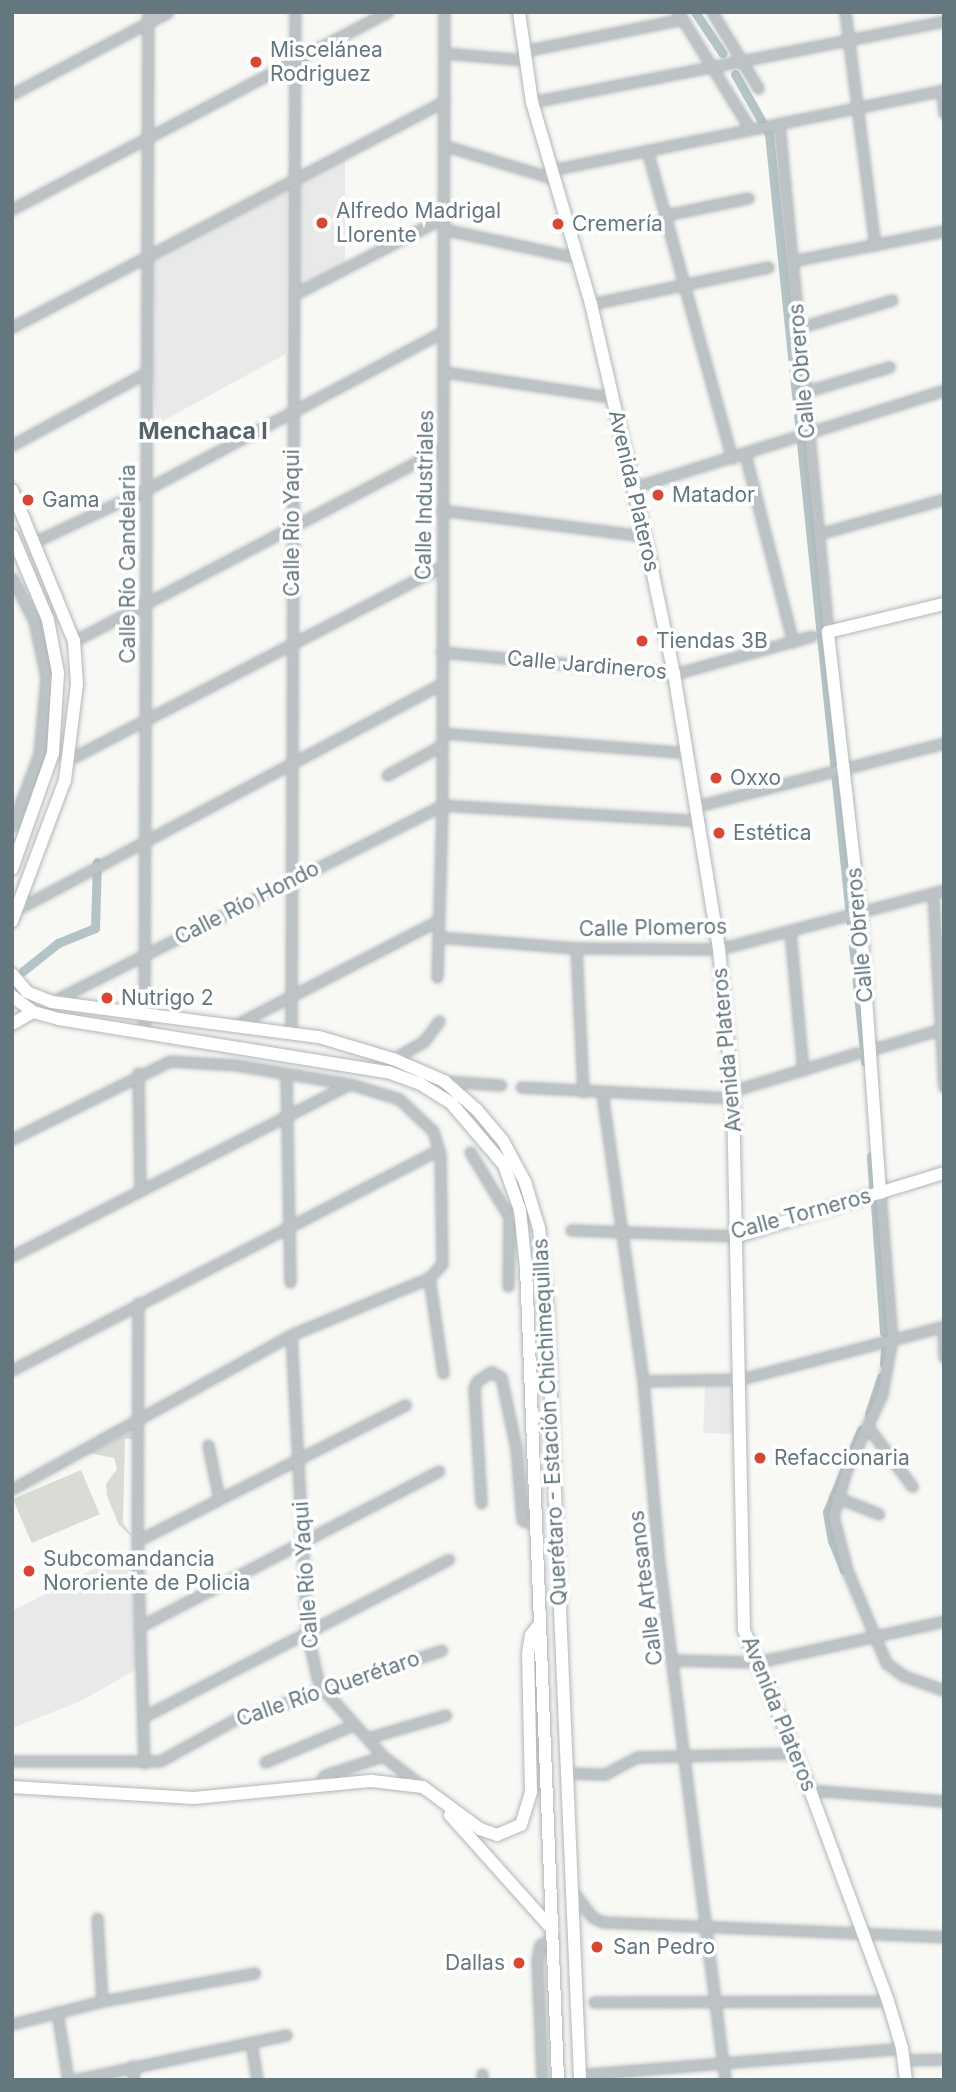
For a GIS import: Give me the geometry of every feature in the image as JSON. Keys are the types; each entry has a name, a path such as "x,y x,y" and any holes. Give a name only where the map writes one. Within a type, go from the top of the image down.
{"main road":[{"name":"Avenida Plateros","path":"519,12 532,102 591,304 611,397 635,487 674,674 719,949 733,1094 741,1379 744,1630 810,1790 888,2001 903,2054 906,2080"},
{"path":"12,490 74,641 77,684 71,759 14,915"},
{"path":"12,535 53,637 58,709 46,761 12,869"},
{"path":"828,632 944,604"},
{"name":"Calle Obreros","path":"828,632 836,770 855,915 864,1052 880,1193"},
{"name":"Querétaro - Estación Chichimequillas","path":"12,974 27,992 52,1002 291,1033 363,1047 394,1059 444,1081 477,1110 503,1141 525,1182 539,1228 548,1304 570,1877 584,2077"},
{"name":"Querétaro - Estación Chichimequillas","path":"12,996 33,1012 144,1033 376,1069 419,1083 452,1104 488,1142 504,1165 515,1213 538,1526 558,2080"},
{"path":"12,1024 33,1012"},
{"name":"Calle Torneros","path":"738,1236 944,1173"},
{"path":"12,1787 194,1798 372,1781 423,1787 480,1829 497,1835 521,1825 531,1792 528,1654 531,1635 540,1624 562,1644"},
{"name":"Calle Río Yaqui","path":"423,1787 554,1933"}],"street":[{"path":"12,94 148,18 168,12"},
{"name":"Calle Río Yaqui","path":"291,1033 295,12"},
{"path":"12,209 387,12"},
{"name":"Calle Industriales","path":"437,977 442,805 440,684 444,372 444,12"},
{"path":"845,12 846,41 860,107 875,244"},
{"path":"714,13 758,88"},
{"path":"444,53 525,56 680,15 716,67 750,129"},
{"name":"Calle Río Candelaria","path":"144,1033 148,18"},
{"path":"532,102 944,21"},
{"path":"443,145 553,174 647,150 943,90 944,113"},
{"path":"12,327 443,101"},
{"name":"Calle Obreros","path":"778,124 804,392 805,434 828,632"},
{"path":"647,150 732,458"},
{"path":"666,215 748,198"},
{"path":"295,294 443,218"},
{"path":"443,229 577,258"},
{"path":"792,261 944,231"},
{"path":"591,304 768,267"},
{"path":"798,328 891,300"},
{"path":"34,541 147,489 442,332"},
{"path":"804,392 888,367"},
{"path":"444,372 611,397"},
{"path":"12,445 145,373"},
{"path":"635,487 944,390"},
{"path":"74,641 442,449"},
{"path":"745,454 793,642"},
{"path":"818,534 944,499"},
{"path":"442,510 645,536"},
{"path":"71,759 145,723 441,567"},
{"path":"12,578 34,621 45,658 46,761 12,826"},
{"name":"Calle Jardineros","path":"441,652 674,674 812,636"},
{"path":"14,915 144,842 440,684"},
{"path":"45,715 58,709"},
{"path":"442,733 688,753"},
{"path":"697,806 944,743"},
{"path":"387,775 442,745"},
{"path":"442,805 700,821"},
{"name":"Calle Río Hondo","path":"52,1002 442,805"},
{"name":"Calle Plomeros","path":"439,937 576,948 719,949 944,890"},
{"path":"933,893 944,1087"},
{"path":"235,1025 439,920"},
{"path":"790,932 803,1070"},
{"path":"576,948 583,1092"},
{"path":"394,1059 424,1041 439,1021"},
{"path":"521,1087 602,1093 733,1094 803,1070 942,1029"},
{"path":"236,1065 239,1046"},
{"path":"12,1139 138,1073 184,1059 350,1084 398,1099 416,1110 432,1131 439,1150 441,1270 429,1278 291,1335 12,1489"},
{"path":"138,1073 140,1191"},
{"path":"286,1074 289,1115 289,1282"},
{"path":"444,1081 501,1085"},
{"path":"12,1256 350,1084"},
{"name":"Calle Artesanos","path":"602,1093 643,1381 671,1660 724,2080"},
{"path":"12,1370 288,1224 439,1150"},
{"path":"470,1152 515,1213 508,1286"},
{"name":"Calle Obreros","path":"880,1193 889,1339 882,1394 836,1497 833,1516 839,1545 891,1669 944,1690"},
{"name":"Calle Torneros","path":"571,1230 621,1235 738,1236"},
{"path":"429,1278 443,1373"},
{"path":"138,1303 140,1418 137,1541 144,1763"},
{"path":"643,1381 741,1379 944,1326 944,1357"},
{"name":"Calle Río Yaqui","path":"291,1335 307,1632 321,1687 383,1756 423,1787"},
{"path":"481,1503 474,1388 477,1381 491,1372 501,1377 516,1448 522,1520 538,1526"},
{"path":"137,1541 405,1405"},
{"path":"868,1427 912,1486"},
{"path":"208,1445 219,1499"},
{"path":"139,1627 439,1471"},
{"path":"836,1497 880,1514"},
{"path":"143,1717 449,1559"},
{"path":"671,1660 758,1662 875,1634 944,1621"},
{"name":"Calle Río Querétaro","path":"12,1762 160,1761 234,1720 321,1687 442,1650"},
{"path":"367,1738 446,1715"},
{"path":"265,1762 353,1725"},
{"path":"567,1773 597,1776 636,1757 794,1753"},
{"path":"316,1787 325,1775 383,1756"},
{"path":"810,1790 944,1801"},
{"path":"570,1877 581,1906 603,1922 860,1930 944,1937"},
{"path":"97,1918 102,2001"},
{"path":"542,2080 537,1960 541,1945 554,1933"},
{"path":"12,2024 102,2001 254,1973"},
{"path":"594,2002 888,2001"},
{"path":"57,2012 68,2080"},
{"path":"74,2080 286,2035"},
{"path":"251,2042 257,2080"},
{"path":"584,2077 903,2054 944,2059"},
{"path":"132,2066 134,2080"}],"shaded area":[{"name":"Alfredo Madrigal Llorente","path":"345,155 345,266 299,289 300,179"},
{"path":"287,191 286,354 157,424 151,364 152,258"},
{"path":"705,1384 737,1385 735,1434 703,1433"},
{"path":"131,1431 134,1439 125,1439 123,1523 135,1540 119,1525 107,1496 106,1484 117,1469 114,1458 89,1453"},
{"path":"81,1470 100,1514 32,1543 13,1499"},
{"path":"130,1550 137,1669 81,1701 12,1728 12,1611"}],"waterway":[{"path":"695,12 723,54"},
{"path":"735,74 769,134 865,1062"},
{"path":"23,971 58,943 95,928 97,862"},
{"path":"871,1156 873,1186"},
{"path":"875,1204 884,1333"},
{"path":"884,1364 885,1348"},
{"path":"869,1414 881,1377"},
{"path":"844,1570 832,1541 827,1512 861,1430"}],"place":[{"name":"Miscelánea Rodriguez","path":"256,62"},
{"name":"Alfredo Madrigal Llorente","path":"322,223"},
{"name":"Cremería","path":"558,224"},
{"name":"Matador","path":"658,495"},
{"name":"Gama","path":"28,500"},
{"name":"Tiendas 3B","path":"642,641"},
{"name":"Oxxo","path":"716,778"},
{"name":"Estética","path":"719,833"},
{"name":"Nutrigo 2","path":"107,998"},
{"name":"Refaccionaria","path":"760,1458"},
{"name":"Subcomandancia Nororiente de Policia","path":"29,1571"},
{"name":"San Pedro","path":"597,1947"},
{"name":"Dallas","path":"519,1963"}],"district":[{"name":"Menchaca I","path":"203,431"}]}
